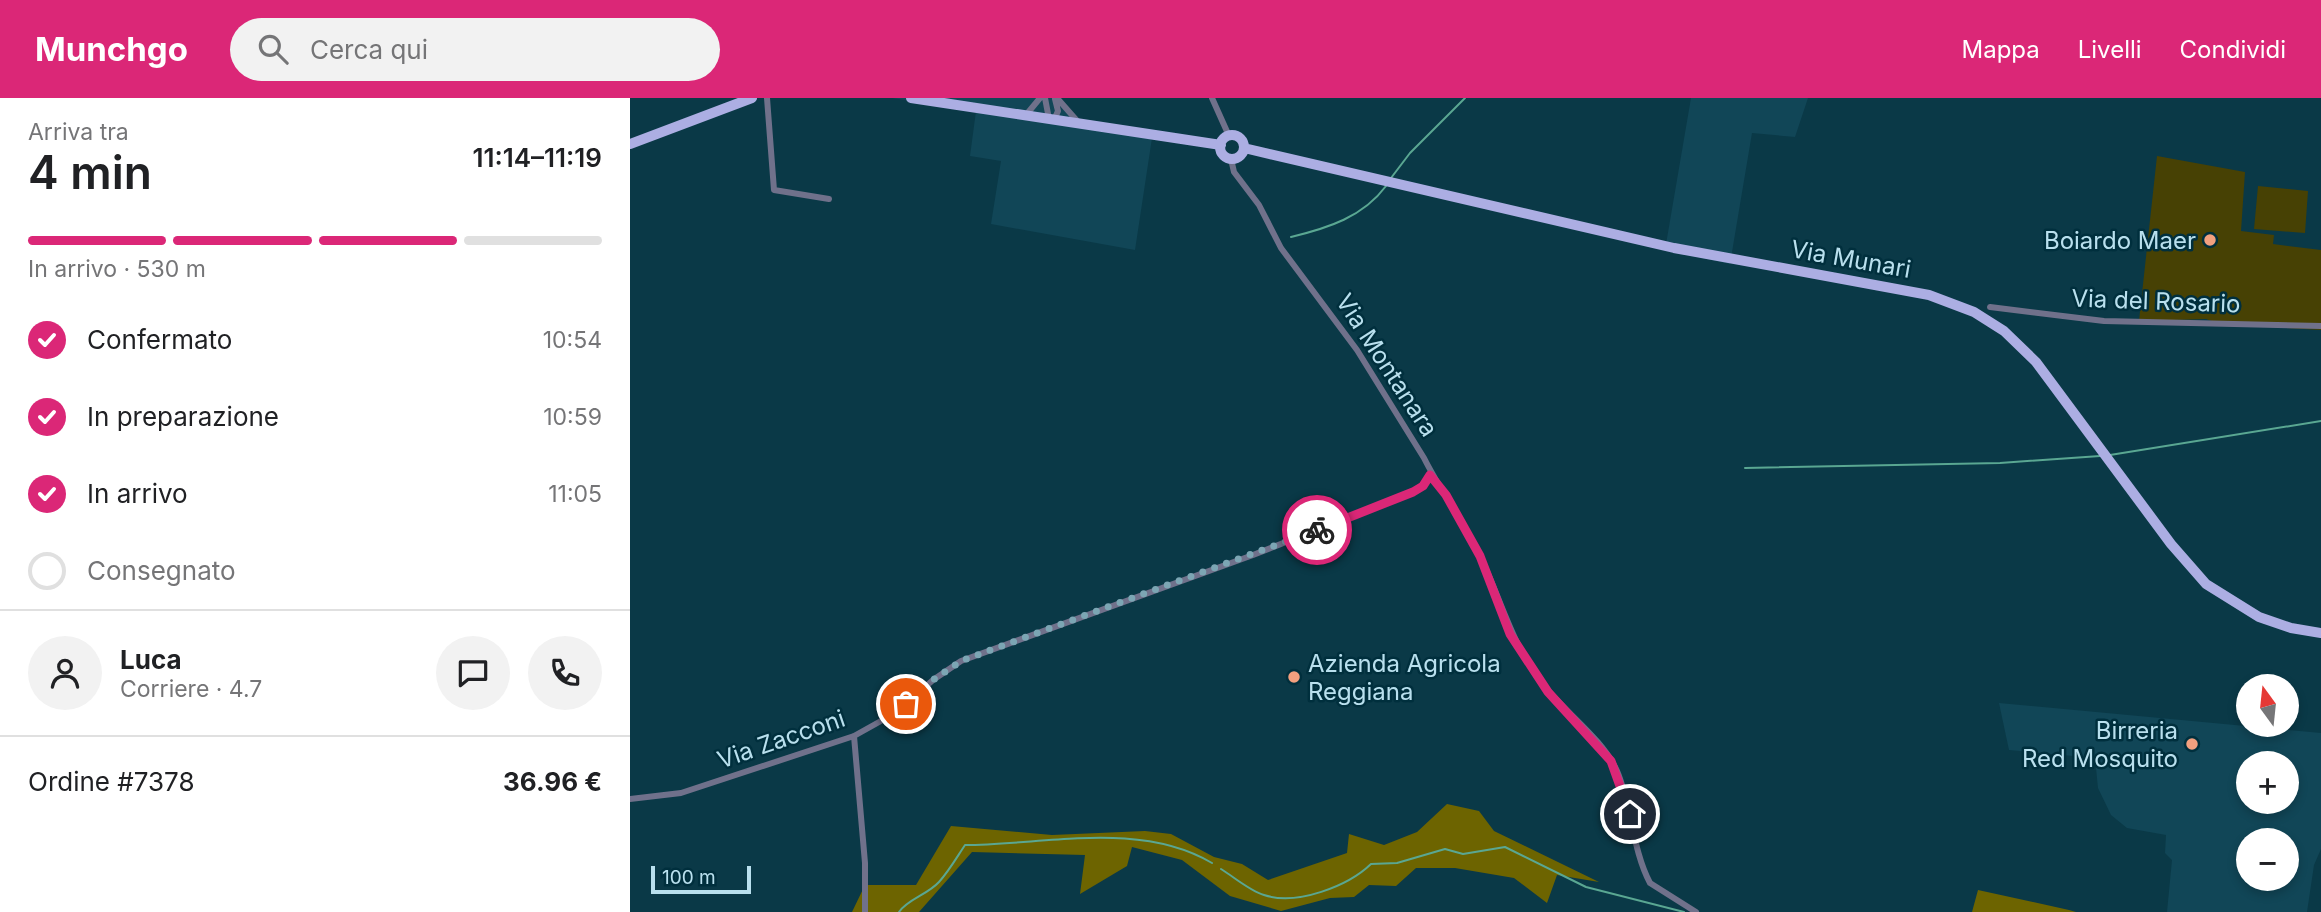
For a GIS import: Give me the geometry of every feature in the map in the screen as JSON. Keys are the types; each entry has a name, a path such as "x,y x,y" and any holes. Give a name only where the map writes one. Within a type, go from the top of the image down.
{"main road":[{"path":"630,144 752,98"},
{"path":"911,98 1221,145"},
{"path":"1221,145 1229,136"},
{"name":"Via Munari","path":"1229,136 1240,138 1244,148 1664,246 1917,292 1958,305 1994,324 2025,349 2179,554 2206,584 2259,617 2291,628 2321,633"},
{"path":"1221,145 1223,154 1231,159 1241,155 1244,148"}],"street":[{"path":"767,98 774,190 829,198"},
{"path":"1026,116 1042,98 1051,120 1058,111 1056,98"},
{"path":"1056,98 1080,124"},
{"path":"1212,98 1229,136"},
{"name":"Via Montanara","path":"1231,159 1234,173 1259,205 1281,248 1357,350 1424,458 1430,475 1446,495 1466,529 1510,634 1527,661 1548,692 1604,751 1617,771 1650,883 1696,912"},
{"name":"Via del Rosario","path":"1990,307 2104,321 2321,326"},
{"name":"Via Zacconi","path":"630,799 681,793 853,736 897,712 933,680 961,661 1253,555 1413,492 1423,486 1430,475"},
{"path":"853,736 865,863 865,912"}],"shaded area":[{"path":"892,98 1058,98 1076,127 1152,138 1135,250 991,224 1001,161 970,156 976,111"},
{"path":"1691,98 1808,98 1795,137 1752,133 1730,264 1665,250"},
{"name":"Boiardo Maer","path":"2157,156 2245,172 2241,231 2274,235 2273,244 2321,250 2321,330 2220,324 2206,319 2139,321"},
{"path":"2258,186 2308,191 2305,233 2254,229"},
{"path":"1999,703 2236,725 2236,737 2300,737 2300,731 2321,733 2321,849 2314,865 2307,912 2167,912 2172,860 2165,853 2166,835 2127,828 2111,815 2098,788 2095,758 2009,750"},
{"path":"1447,804 1479,811 1494,831 1599,882 1557,875 1547,903 1514,878 1455,868 1416,868 1396,886 1369,885 1354,897 1330,898 1281,911 1230,896 1182,860 1132,847 1127,866 1080,894 1085,855 972,852 919,912 852,912 865,885 916,885 951,826 1052,835 1145,831 1171,834 1214,857 1242,864 1268,880 1347,853 1349,834 1384,845 1417,832"},
{"path":"1978,890 2069,910 2076,912 1972,912"}],"waterway":[{"path":"1391,178 1410,153 1465,98"},
{"path":"1291,237 1344,220 1367,206 1386,186"},
{"path":"2110,455 2321,421"},
{"path":"1745,468 2000,463 2100,456"},
{"path":"899,912 939,882 965,845 1123,838 1184,850 1212,863"},
{"path":"1221,869 1259,893 1277,898 1291,898 1336,886 1371,864 1397,863 1445,849 1463,854 1505,847 1586,887 1684,912"}],"way so far":[{"path":"906,704 933,680 961,661 1317,530"}],"place":[{"name":"Boiardo Maer","path":"2210,240"},
{"name":"Azienda Agricola Reggiana","path":"1294,677"},
{"name":"Birreria Red Mosquito","path":"2192,744"}],"route":[{"path":"1317,530 1413,492 1423,486 1430,475 1446,495 1480,556 1510,634 1548,692 1611,761 1617,771 1630,814"}]}
